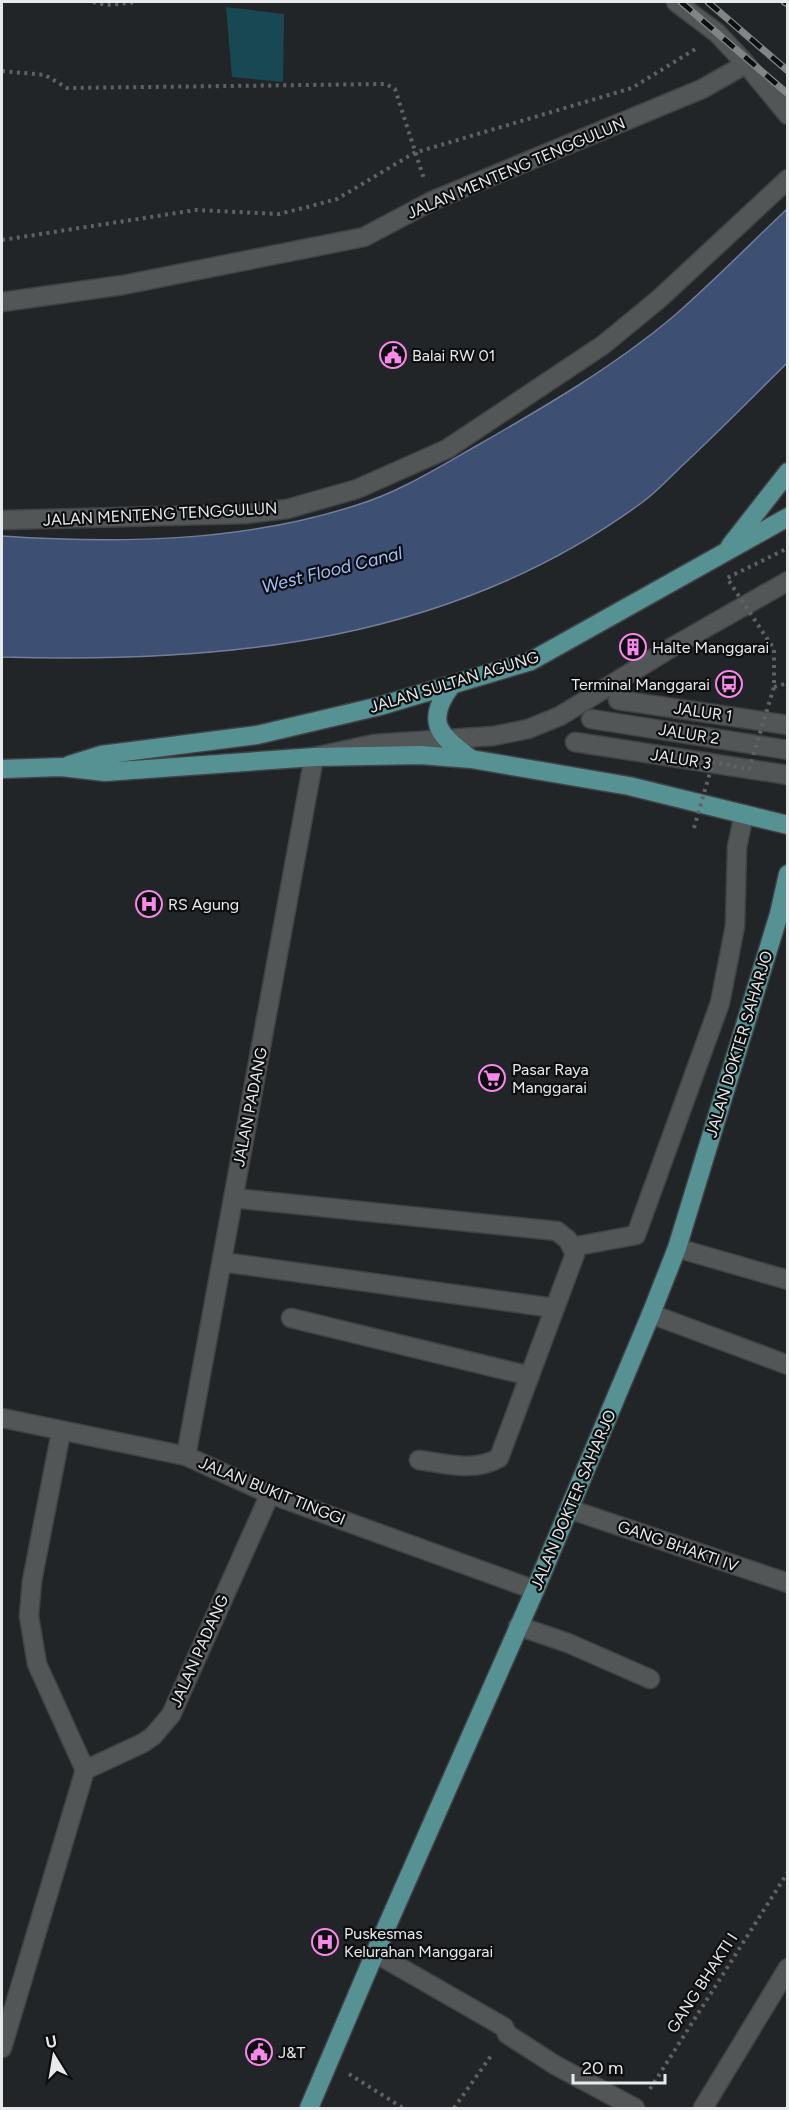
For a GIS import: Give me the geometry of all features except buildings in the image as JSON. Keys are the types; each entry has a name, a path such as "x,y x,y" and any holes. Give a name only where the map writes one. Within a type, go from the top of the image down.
{"main road":[{"name":"JALAN SULTAN AGUNG","path":"61,767 101,755 257,735 380,706 531,661 725,553 788,472"},
{"path":"725,553 788,517"},
{"path":"451,686 439,702 436,718 446,741 471,759"},
{"name":"JALAN SULTAN AGUNG","path":"2,769 61,767 105,772 314,757 420,755 471,759 629,786 788,825"},
{"name":"JALAN DOKTER SAHARJO","path":"309,2109 535,1590 677,1248 783,914 788,874"}],"street":[{"path":"676,2 717,33 788,115"},
{"name":"JALAN MENTENG TENGGULUN","path":"2,302 123,285 364,237 432,201 702,89 746,64"},
{"name":"JALAN MENTENG TENGGULUN","path":"2,520 246,513 288,508 357,489 447,449 603,345 659,299 788,179"},
{"path":"314,757 374,744 446,741 493,736 528,729 560,716 674,646 788,581"},
{"name":"JALUR 1","path":"618,700 788,725"},
{"name":"JALUR 2","path":"591,719 788,750"},
{"name":"JALUR 3","path":"575,742 788,775"},
{"name":"JALAN PADANG","path":"186,1456 314,757"},
{"path":"572,1247 636,1235 720,1003 735,926 737,847 744,814"},
{"path":"233,1198 557,1231 572,1247 575,1254 499,1458 485,1465 472,1467 419,1460"},
{"path":"677,1248 788,1280"},
{"path":"222,1262 555,1308"},
{"path":"651,1314 788,1365"},
{"path":"291,1318 530,1376"},
{"name":"JALAN BUKIT TINGGI","path":"2,1418 186,1456 270,1494 535,1590"},
{"path":"2,2048 85,1770 37,1664 29,1616 32,1581 61,1432"},
{"name":"JALAN PADANG","path":"85,1770 153,1736 171,1715 270,1494"},
{"name":"GANG BHAKTI IV","path":"569,1509 788,1583"},
{"path":"518,1626 568,1643 650,1678"},
{"path":"375,1953 504,2027 507,2034 555,2065 635,2109"},
{"path":"703,2109 788,1968"}],"path":[{"path":"93,2 107,5 137,2"},
{"path":"2,240 196,210 279,214 337,199 414,153 632,88 685,57 717,33"},
{"path":"2,71 45,75 67,88 386,84 395,89 414,153 432,201"},
{"path":"694,828 713,762 749,769 774,687 774,649 727,578 788,548"},
{"path":"704,654 774,649"},
{"path":"774,687 788,683"},
{"name":"GANG BHAKTI I","path":"649,2091 788,1872"},
{"path":"454,2109 507,2034"},
{"path":"328,2061 404,2109"}],"shaded area":[{"path":"226,7 284,14 283,82 232,77"}],"water":[{"name":"West Flood Canal","path":"787,209 787,363 652,495 568,550 493,587 415,614 335,634 254,648 171,655 87,658 2,657 2,536 91,540 226,533 270,527 373,500 434,470 580,385 675,315"}],"railway":[{"path":"681,2 788,94"},
{"path":"708,2 788,71"},
{"path":"784,2 788,4"}],"place":[{"name":"Balai RW 01","path":"393,355"},
{"name":"Halte Manggarai","path":"633,647"},
{"name":"Terminal Manggarai","path":"729,684"},
{"name":"RS Agung","path":"149,904"},
{"name":"Pasar Raya Manggarai","path":"492,1078"},
{"name":"Puskesmas Kelurahan Manggarai","path":"325,1942"},
{"name":"J&T","path":"259,2052"}]}
